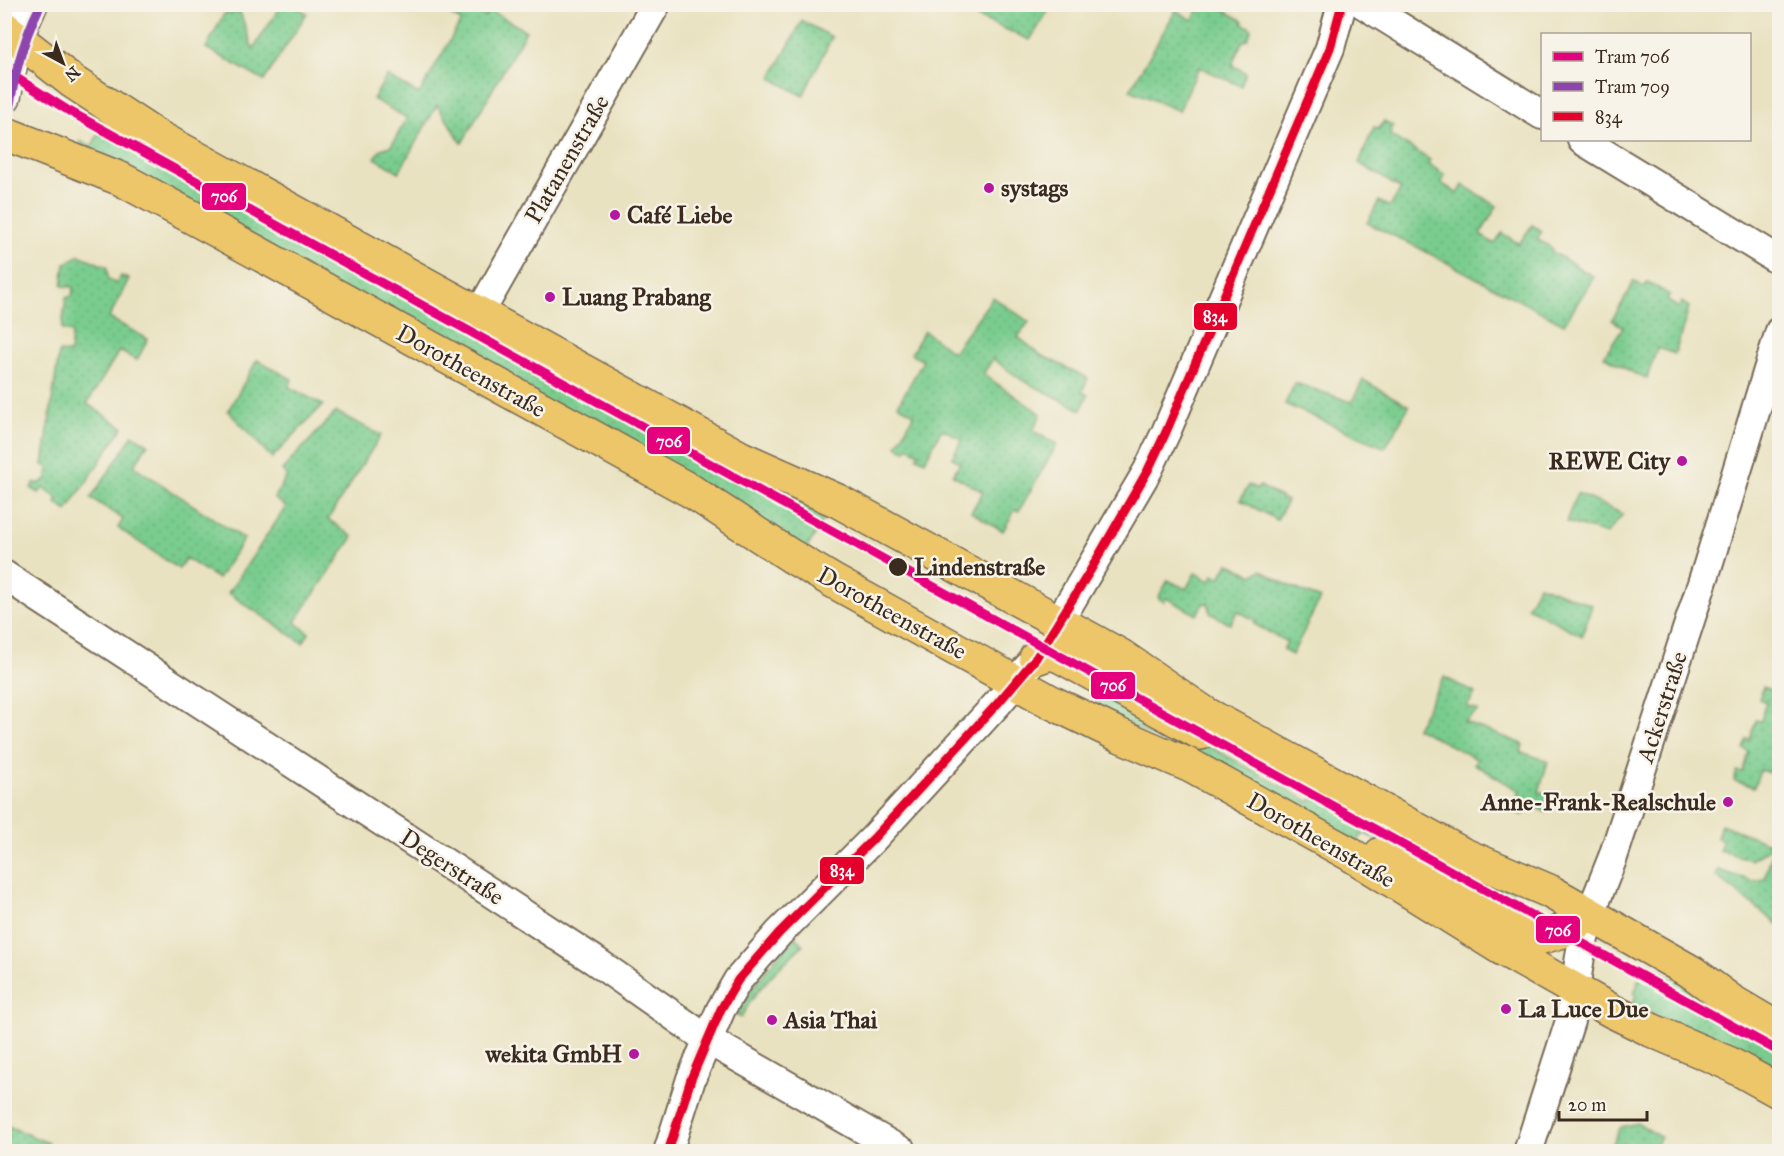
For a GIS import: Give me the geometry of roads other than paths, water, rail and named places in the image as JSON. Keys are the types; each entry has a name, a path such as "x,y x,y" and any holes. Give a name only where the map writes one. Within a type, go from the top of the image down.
{"main road":[{"path":"10,33 73,82 133,123 741,458 838,501 1121,656 1206,714 1462,854 1549,891 1693,973 1731,1001 1779,1030"},
{"name":"Dorotheenstraße","path":"4,133 121,179 216,230 691,492 833,581 1026,670 1053,703 1191,766 1350,854 1501,948 1612,1011 1728,1063 1779,1092"},
{"path":"1026,670 1050,653 1060,656 1267,769 1298,765"},
{"path":"1350,854 1390,854 1542,937 1560,932 1590,915"}],"street":[{"path":"4,97 10,33 31,4"},
{"name":"Platanenstraße","path":"479,314 656,4"},
{"path":"1058,623 1148,470 1166,432 1330,48 1342,4"},
{"path":"1363,4 1541,114"},
{"path":"1584,141 1779,261"},
{"name":"Ackerstraße","path":"1528,1152 1570,1021 1581,950 1590,915 1612,857 1708,565 1779,331"},
{"name":"Degerstraße","path":"4,575 594,960 708,1040 903,1152"},
{"path":"668,1152 691,1078 722,1009 738,980 779,933 873,839 1026,670"}],"tram line":[{"name":"709","path":"4,142 21,54 41,4"},
{"name":"706","path":"4,70 69,111 1780,1052"}],"place":[{"name":"systags","path":"989,188"},
{"name":"Café Liebe","path":"615,215"},
{"name":"Luang Prabang","path":"550,297"},
{"name":"REWE City","path":"1682,461"},
{"name":"Lindenstraße","path":"898,567"},
{"name":"Anne-Frank-Realschule","path":"1728,802"},
{"name":"La Luce Due","path":"1506,1009"},
{"name":"Asia Thai","path":"772,1020"},
{"name":"wekita GmbH","path":"634,1054"}]}
